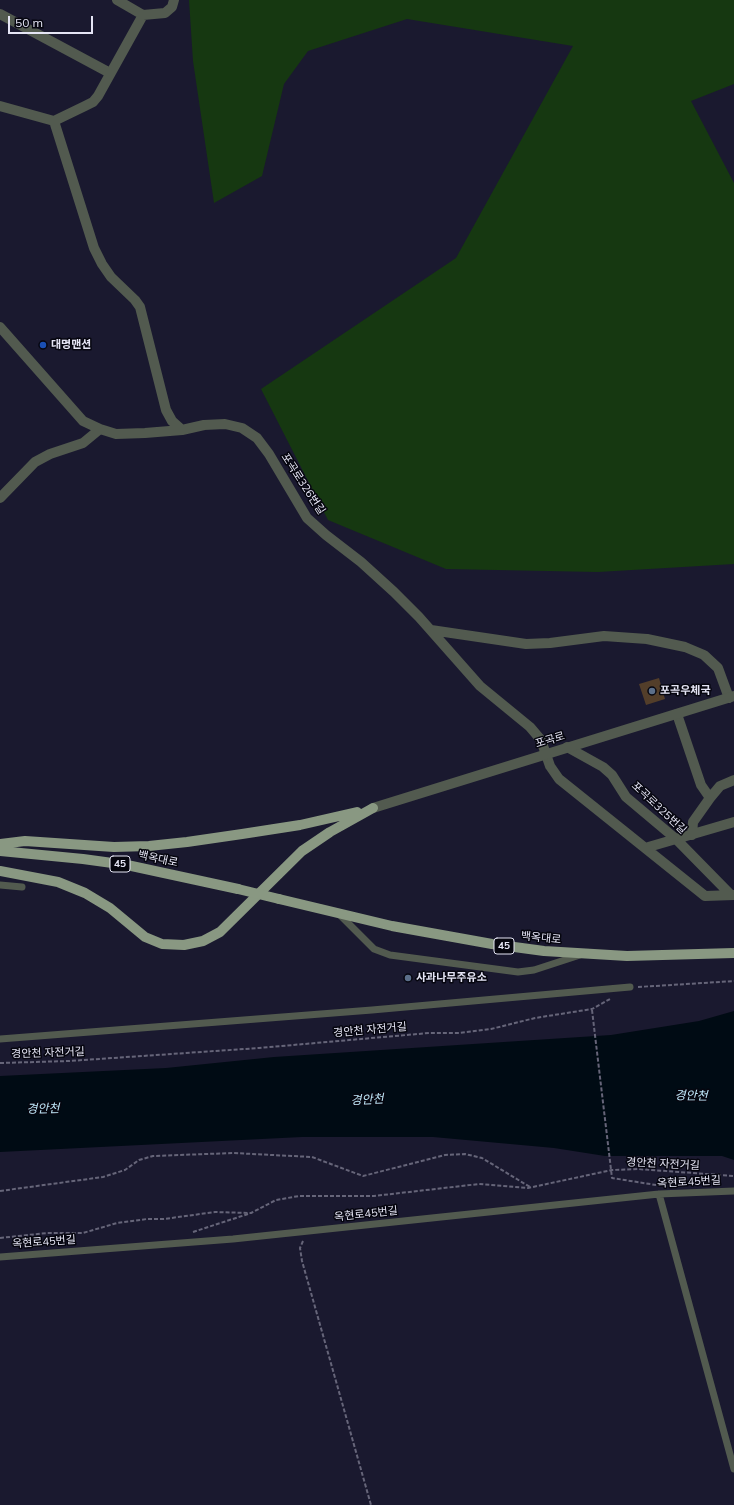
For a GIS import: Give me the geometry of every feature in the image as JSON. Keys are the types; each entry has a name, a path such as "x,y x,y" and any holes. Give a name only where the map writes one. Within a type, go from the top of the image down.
{"main road":[{"path":"0,844 25,841 114,847 164,844 300,825 373,808"},
{"path":"0,870 58,882 78,890 110,908 145,937 162,944 184,945 203,941 220,932 302,852 330,832 373,808"},
{"name":"백옥대로","path":"0,851 127,865 238,889 392,926 544,951 627,956 734,953"}],"street":[{"path":"117,0 143,15 165,13 172,7 174,0"},
{"path":"0,14 110,73"},
{"path":"0,106 54,122 93,102 98,96 143,15"},
{"path":"54,122 94,248 111,277 135,300 140,307 166,410 172,421 182,430"},
{"name":"포곡로326번길","path":"0,327 83,421 100,430 116,434 182,430 204,425 225,424 242,428 257,438 269,454 307,518 326,536 361,562 394,592 431,630 480,686 530,727 541,740 550,766 559,779 705,896 732,895"},
{"path":"0,498 36,462 50,454 83,443 100,430"},
{"path":"431,630 526,644 550,644 604,636 647,639 684,647 704,656 718,668 731,697"},
{"name":"포곡로","path":"373,808 731,697"},
{"path":"677,714 701,785 710,798"},
{"name":"포곡로325번길","path":"567,747 603,767 612,775 626,797 676,839 732,895"},
{"path":"692,835 693,822 710,798 720,786 734,780"},
{"path":"645,848 734,822"}],"lane":[{"path":"0,886 22,887"},
{"path":"339,914 374,948 390,955 518,972 534,970 582,954"},
{"path":"0,1039 372,1010 630,987"},
{"name":"옥현로45번길","path":"0,1257 233,1239 659,1194 734,1191"},
{"path":"659,1194 734,1469"}],"path":[{"path":"630,987 734,980"},
{"name":"경안천 자전거길","path":"0,1063 69,1061 243,1049 429,1033 459,1033 491,1029 535,1018 592,1009 611,998"},
{"path":"592,1009 612,1178 661,1185"},
{"path":"0,1191 103,1177 125,1170 139,1160 153,1156 233,1153 312,1157 363,1176 445,1155 465,1154 482,1158 531,1187"},
{"name":"경안천 자전거길","path":"0,1238 48,1233 83,1233 117,1223 147,1219 164,1219 215,1212 251,1213 276,1200 299,1196 374,1196 479,1184 531,1187 612,1170 638,1170 734,1176"},
{"path":"191,1233 251,1213"},
{"path":"306,1231 300,1248 302,1261 371,1505"}],"green space":[{"path":"189,0 734,0 734,84 691,101 734,183 734,564 598,572 446,569 328,520 261,389 456,258 573,46 407,19 308,51 284,84 262,176 214,203 193,61"}],"water":[{"name":"경안천","path":"734,1011 734,1160 722,1156 605,1156 554,1148 433,1137 302,1137 0,1152 0,1076 166,1068 274,1057 611,1035 699,1021"}],"building":[{"name":"포곡우체국","path":"659,678 665,699 646,705 639,684"}],"place":[{"name":"대명맨션","path":"43,345"},
{"name":"포곡우체국","path":"652,691"},
{"name":"사과나무주유소","path":"408,978"}]}
